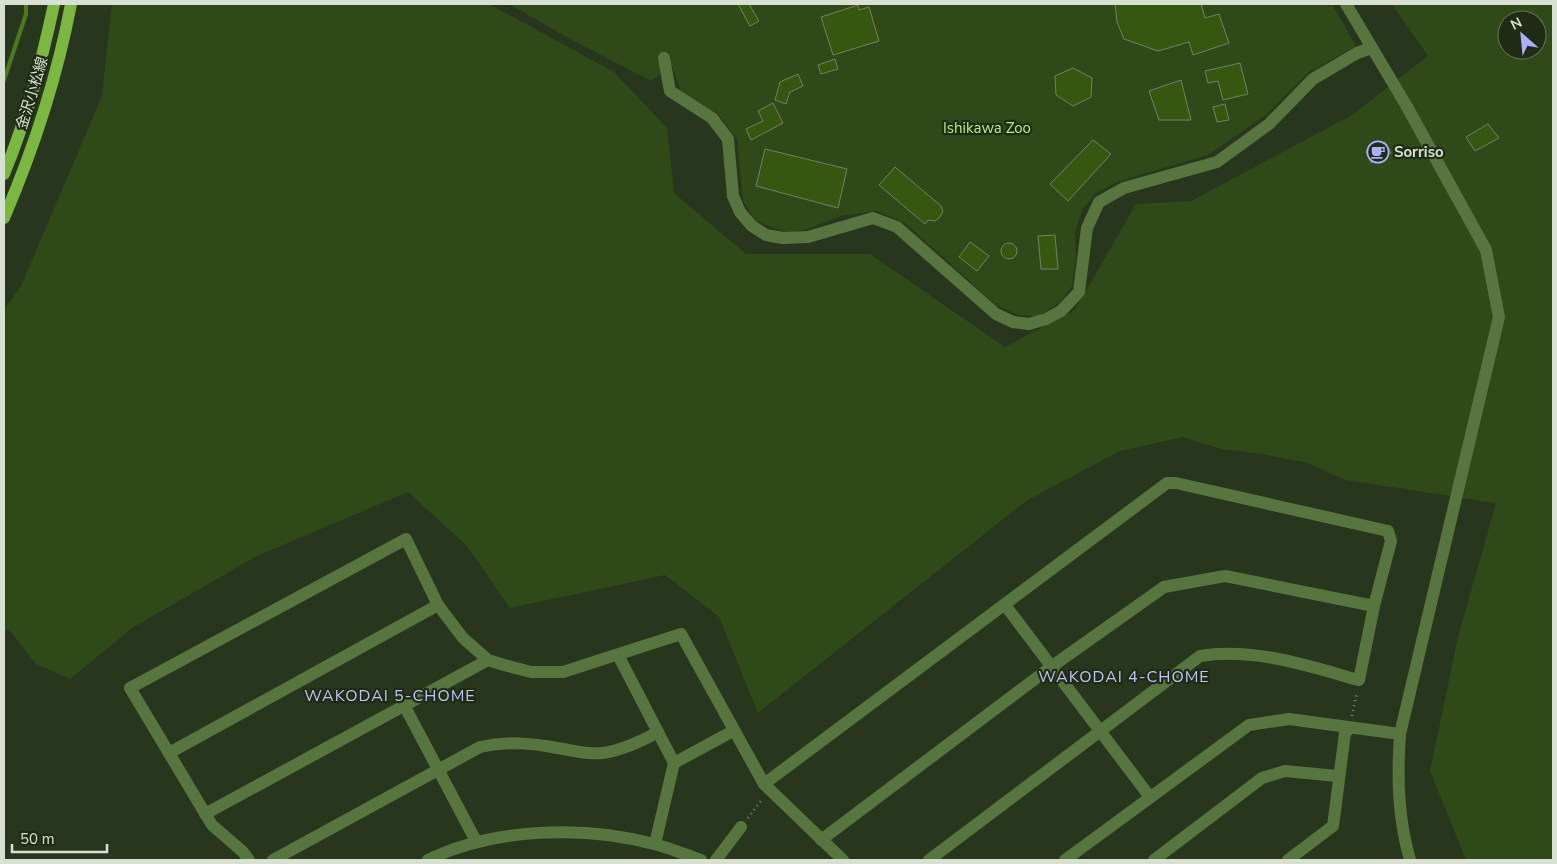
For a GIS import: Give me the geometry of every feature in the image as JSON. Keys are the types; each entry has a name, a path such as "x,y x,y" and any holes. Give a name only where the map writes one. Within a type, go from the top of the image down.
{"main road":[{"name":"金沢小松線","path":"4,174 20,135 39,74 54,4"},
{"name":"金沢小松線","path":"4,218 31,151 51,93 71,4"}],"street":[{"path":"1346,4 1406,105 1486,250 1498,317 1400,734 1397,778 1402,832 1410,860"},
{"path":"664,58 670,91 712,118 728,139 733,196 740,212 752,226 766,235 783,238 808,237 872,218 897,227 996,314 1013,322 1029,324 1046,319 1061,311 1079,292 1087,228 1099,202 1124,188 1217,162 1269,124 1313,79 1357,53 1371,48"},
{"path":"766,787 1167,483 1176,483 1388,531 1392,542 1374,606 1359,680 1252,654 1224,652 1200,656 929,860"},
{"path":"249,860 243,852 212,825 130,688 406,539 438,605 463,638 488,660 531,672 563,672 681,634 733,731 766,787 843,860"},
{"path":"821,840 1051,667 1164,587 1225,576 1374,606"},
{"path":"169,753 438,605"},
{"path":"1004,605 1150,797"},
{"path":"618,655 674,763 655,844"},
{"path":"205,814 488,660"},
{"path":"404,705 476,841"},
{"path":"1070,859 1150,797 1249,725 1289,719 1400,734"},
{"path":"1288,860 1333,826 1345,733 1350,728"},
{"path":"674,763 733,731"},
{"path":"273,860 480,747 498,743 520,743 574,752 604,753 658,732"},
{"path":"1154,860 1262,778 1285,771 1338,776"},
{"path":"716,860 741,827"},
{"path":"428,860 449,850 476,841 571,832 626,838 655,844 701,860"}],"path":[{"path":"1350,728 1359,680"},
{"path":"741,827 766,787"}],"green space":[{"path":"112,4 489,4 614,72 667,128 674,193 746,254 870,254 1005,347 1075,310 1136,204 1191,201 1352,115 1428,56 1392,4 1553,4 1553,860 1466,860 1430,771 1458,637 1496,503 1345,480 1308,463 1262,454 1221,449 1183,437 1120,451 1026,501 758,713 719,617 665,575 510,608 467,546 408,492 257,556 132,628 70,679 36,664 11,632 4,628 4,310 21,286 102,96"},
{"name":"Ishikawa Zoo","path":"509,4 1332,4 1356,46 1309,72 1266,115 1208,155 1120,181 1097,192 1082,210 1075,233 1076,258 1072,286 1060,302 1038,316 1018,315 996,305 905,223 877,211 841,216 805,230 787,233 756,221 743,201 737,139 718,114 681,92 672,66 651,81 572,40"}],"building":[{"path":"738,4 749,4 759,21 750,26"},
{"path":"1115,4 1201,4 1205,18 1219,14 1229,43 1193,55 1189,42 1158,51 1124,39 1117,22"},
{"path":"858,5 859,10 869,7 879,41 833,55 821,17"},
{"path":"835,59 838,69 821,74 818,65"},
{"path":"1240,63 1248,94 1223,100 1218,81 1208,83 1205,71"},
{"path":"1073,68 1092,78 1091,97 1073,106 1056,95 1055,76"},
{"path":"798,74 803,86 790,92 786,104 775,100 780,82"},
{"path":"1181,80 1191,120 1159,120 1149,91"},
{"path":"773,103 783,123 751,140 746,129 763,121 758,111"},
{"path":"1225,104 1229,120 1217,122 1213,107"},
{"path":"1488,124 1499,138 1475,151 1466,137"},
{"path":"1093,140 1111,154 1068,201 1050,184"},
{"name":"Sorriso","path":"1385,142 1391,153 1371,163 1366,151"},
{"path":"765,149 847,169 838,208 756,186"},
{"path":"895,167 941,206 943,211 940,217 935,221 928,220 925,224 879,185"},
{"path":"1055,235 1058,269 1041,269 1038,236"},
{"path":"970,242 989,256 977,271 959,257"},
{"path":"1009,243 1015,245 1017,251 1015,257 1009,259 1003,257 1001,251 1003,245"}],"waterway":[{"path":"4,80 26,14 26,4"}],"place":[{"name":"Sorriso","path":"1378,152"}],"district":[{"name":"WAKODAI 4-CHOME","path":"1124,676"},
{"name":"WAKODAI 5-CHOME","path":"390,695"}]}
